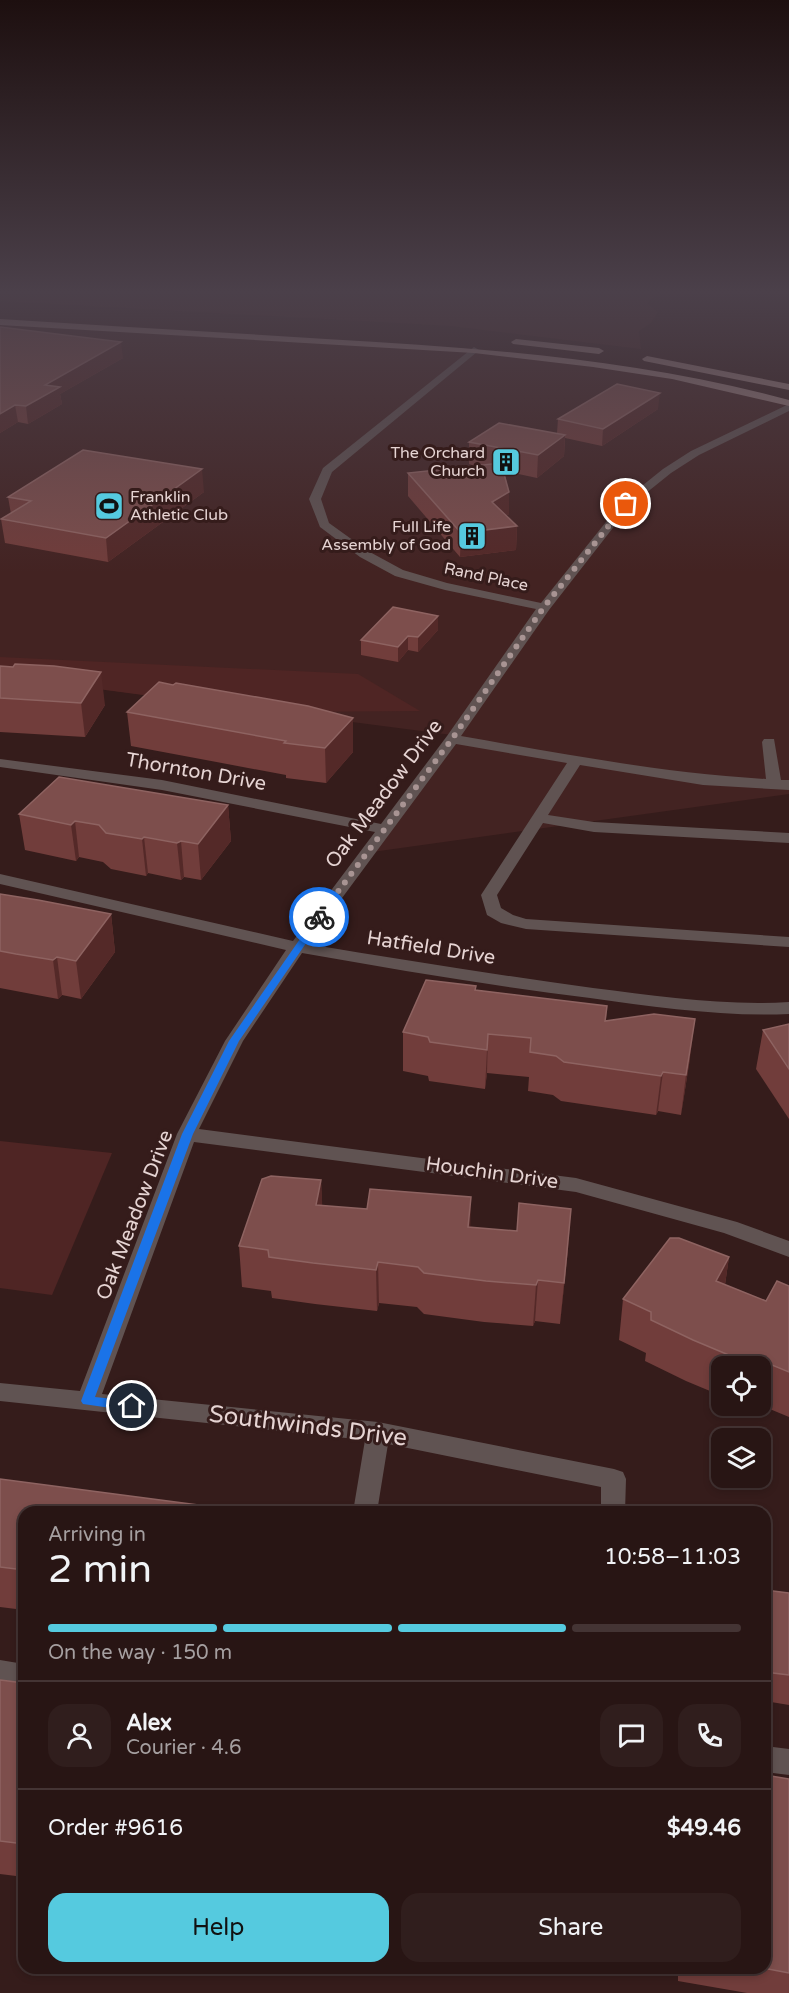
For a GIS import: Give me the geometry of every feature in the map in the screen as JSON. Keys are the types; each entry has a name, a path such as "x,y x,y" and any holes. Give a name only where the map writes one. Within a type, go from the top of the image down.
{"main road":[{"path":"709,386 789,405"}],"street":[{"name":"Rand Place","path":"430,386 327,470 315,499 324,525 364,555 399,573 445,586 544,607"},
{"name":"Oak Meadow Drive","path":"88,1401 188,1134 234,1041 297,947 452,739 544,607 626,504 667,471 695,453 789,405"},
{"path":"452,739 703,780 782,784 769,742"},
{"path":"576,760 489,895 493,911 507,919 526,924 789,942"},
{"name":"Thornton Drive","path":"0,763 25,764 162,786 384,829"},
{"path":"538,818 594,827 789,838"},
{"name":"Hatfield Drive","path":"0,879 297,947 461,976 637,999 750,1010 789,1008"},
{"name":"Houchin Drive","path":"188,1134 576,1185 730,1227 789,1249"},
{"name":"Southwinds Drive","path":"0,1392 378,1432 614,1479 614,1506"},
{"path":"365,1506 378,1432"},
{"path":"0,1672 18,1675"},
{"path":"771,1760 789,1762"}],"shaded area":[{"path":"0,386 704,386 789,405 789,794 365,853 452,735 0,676"},
{"path":"0,657 358,674 420,711 271,712 0,676"},
{"path":"0,1141 112,1153 52,1295 0,1288"}],"building":[{"path":"0,386 60,387 26,406 15,405 0,414"},
{"path":"614,386 627,386 660,393 603,429 558,419"},
{"path":"499,423 565,435 538,455 469,442"},
{"path":"83,450 202,469 106,538 1,519 31,501 8,497"},
{"path":"501,463 509,492 492,502 517,526 461,533 408,473"},
{"path":"393,607 438,616 418,637 408,636 398,647 361,640"},
{"path":"15,664 101,672 81,703 0,698 0,666 13,667"},
{"path":"159,682 308,706 353,718 325,748 284,743 286,741 127,712"},
{"path":"59,777 228,805 198,844 106,833 99,825 75,821 71,825 19,814"},
{"path":"0,894 111,914 76,961 16,954 0,951"},
{"path":"426,980 476,986 475,990 607,1006 605,1021 654,1014 695,1019 686,1075 663,1072 661,1076 564,1062 556,1056 530,1052 531,1038 488,1034 487,1050 430,1042 428,1037 403,1032"},
{"path":"789,1024 789,1069 763,1030"},
{"path":"271,1176 321,1180 316,1205 367,1209 370,1189 471,1197 468,1227 517,1231 519,1203 571,1209 564,1283 538,1280 536,1285 486,1281 424,1273 418,1267 378,1262 376,1270 313,1263 269,1257 268,1250 239,1246 262,1179"},
{"path":"670,1238 679,1238 729,1257 716,1281 766,1301 777,1281 789,1286 789,1372 771,1365 771,1356 731,1356 693,1340 651,1320 651,1312 623,1299"},
{"path":"0,1479 206,1506 18,1506 18,1569 0,1567"},
{"path":"771,1591 789,1593 789,1675 771,1673"},
{"path":"0,1680 18,1682 18,1843 0,1841"},
{"path":"771,1776 789,1779 789,1973 771,1970"}],"way so far":[{"path":"319,917 452,739 544,607 626,504"}],"place":[{"name":"The Orchard Church","path":"506,462"},
{"name":"Franklin Athletic Club","path":"109,506"},
{"name":"Full Life Assembly of God","path":"472,536"}],"route":[{"path":"132,1406 88,1401 188,1134 234,1041 319,917"}]}
